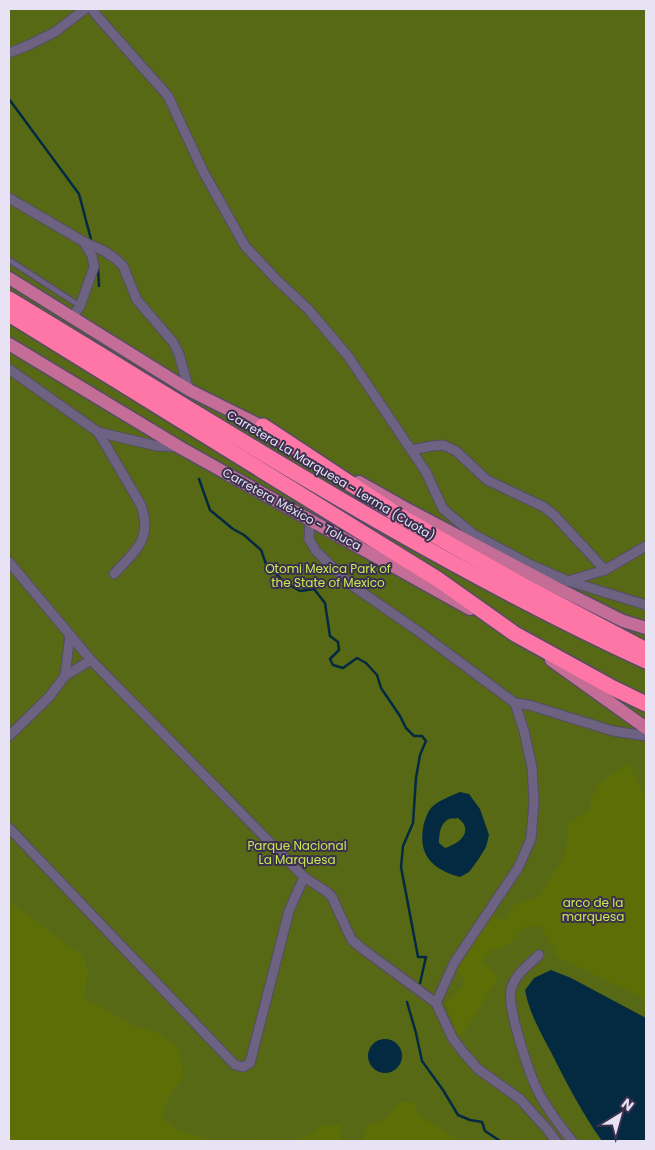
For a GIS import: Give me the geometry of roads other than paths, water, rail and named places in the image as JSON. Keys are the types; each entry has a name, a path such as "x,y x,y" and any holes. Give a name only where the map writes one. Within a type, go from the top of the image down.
{"highway":[{"name":"Carretera La Marquesa - Lerma (Cuota)","path":"9,299 337,498 415,543 528,604 646,661"},
{"path":"9,314 440,580 515,634 612,688 646,704"},
{"path":"263,426 398,516 526,587 646,650"}],"main road":[{"path":"9,278 189,390 263,426 405,508 553,586 623,621 646,628"},
{"name":"Carretera México - Toluca","path":"9,344 181,448 515,634 646,728"}],"street":[{"path":"9,53 55,32 85,9"},
{"path":"92,9 168,96 204,172 245,246 308,309 348,356 426,472 443,509 473,534 531,565 568,581 646,605"},
{"path":"9,198 104,251 123,266 137,300 173,342 179,354 189,390"},
{"path":"72,318 80,306 94,267 87,243"},
{"path":"9,369 98,432 157,446 181,448"},
{"path":"98,432 144,513 143,539 139,547 114,574"},
{"path":"411,450 443,445 456,451 487,480 544,507 555,516 605,570"},
{"path":"310,520 309,539 316,551 350,584 418,631 515,703 529,705 613,731 646,736"},
{"path":"553,586 605,570 646,546"},
{"path":"9,562 90,660 304,877 332,897 352,940 436,1003 453,1039 464,1054 478,1068 520,1099 547,1128 556,1141"},
{"path":"65,676 70,635"},
{"path":"9,736 49,697 65,676 90,660"},
{"path":"436,1003 454,963 518,868 531,839 534,802 532,766 515,703"},
{"path":"9,828 235,1065 244,1067 250,1063 289,911 304,877"},
{"path":"539,955 517,976 510,991 512,1014 522,1048 540,1095 572,1141"}],"lane":[{"path":"9,260 80,306"}],"water":[{"path":"460,792 469,794 480,809 489,835 486,847 478,860 469,872 460,877 441,870 428,859 422,834 427,814 433,806","holes":["458,818 463,823 465,832 460,840 445,848 439,843 439,836 446,821"]},
{"path":"551,970 571,978 646,1018 646,1141 602,1141 575,1098 536,1023 529,1007 525,990 534,978"},
{"path":"385,1039 397,1044 402,1056 397,1068 385,1073 373,1068 368,1056 373,1044"}],"waterway":[{"path":"9,99 79,194 92,243"},
{"path":"98,268 99,286"},
{"path":"199,479 210,510 261,550 266,564 284,582 300,591 314,589 325,603 330,636 338,642 339,650 330,659 333,665 343,668 357,658 366,663 377,675 381,688 406,728 414,736 422,736 426,741 420,755 416,778 413,823 403,846 401,867 418,957 426,957 420,983"},
{"path":"407,1002 422,1061 458,1115 482,1122 485,1131 500,1141"}],"park label":[{"name":"Otomi Mexica Park of the State of Mexico","path":"328,575"},
{"name":"Parque Nacional La Marquesa","path":"297,852"},
{"name":"arco de la marquesa","path":"593,909"}]}
